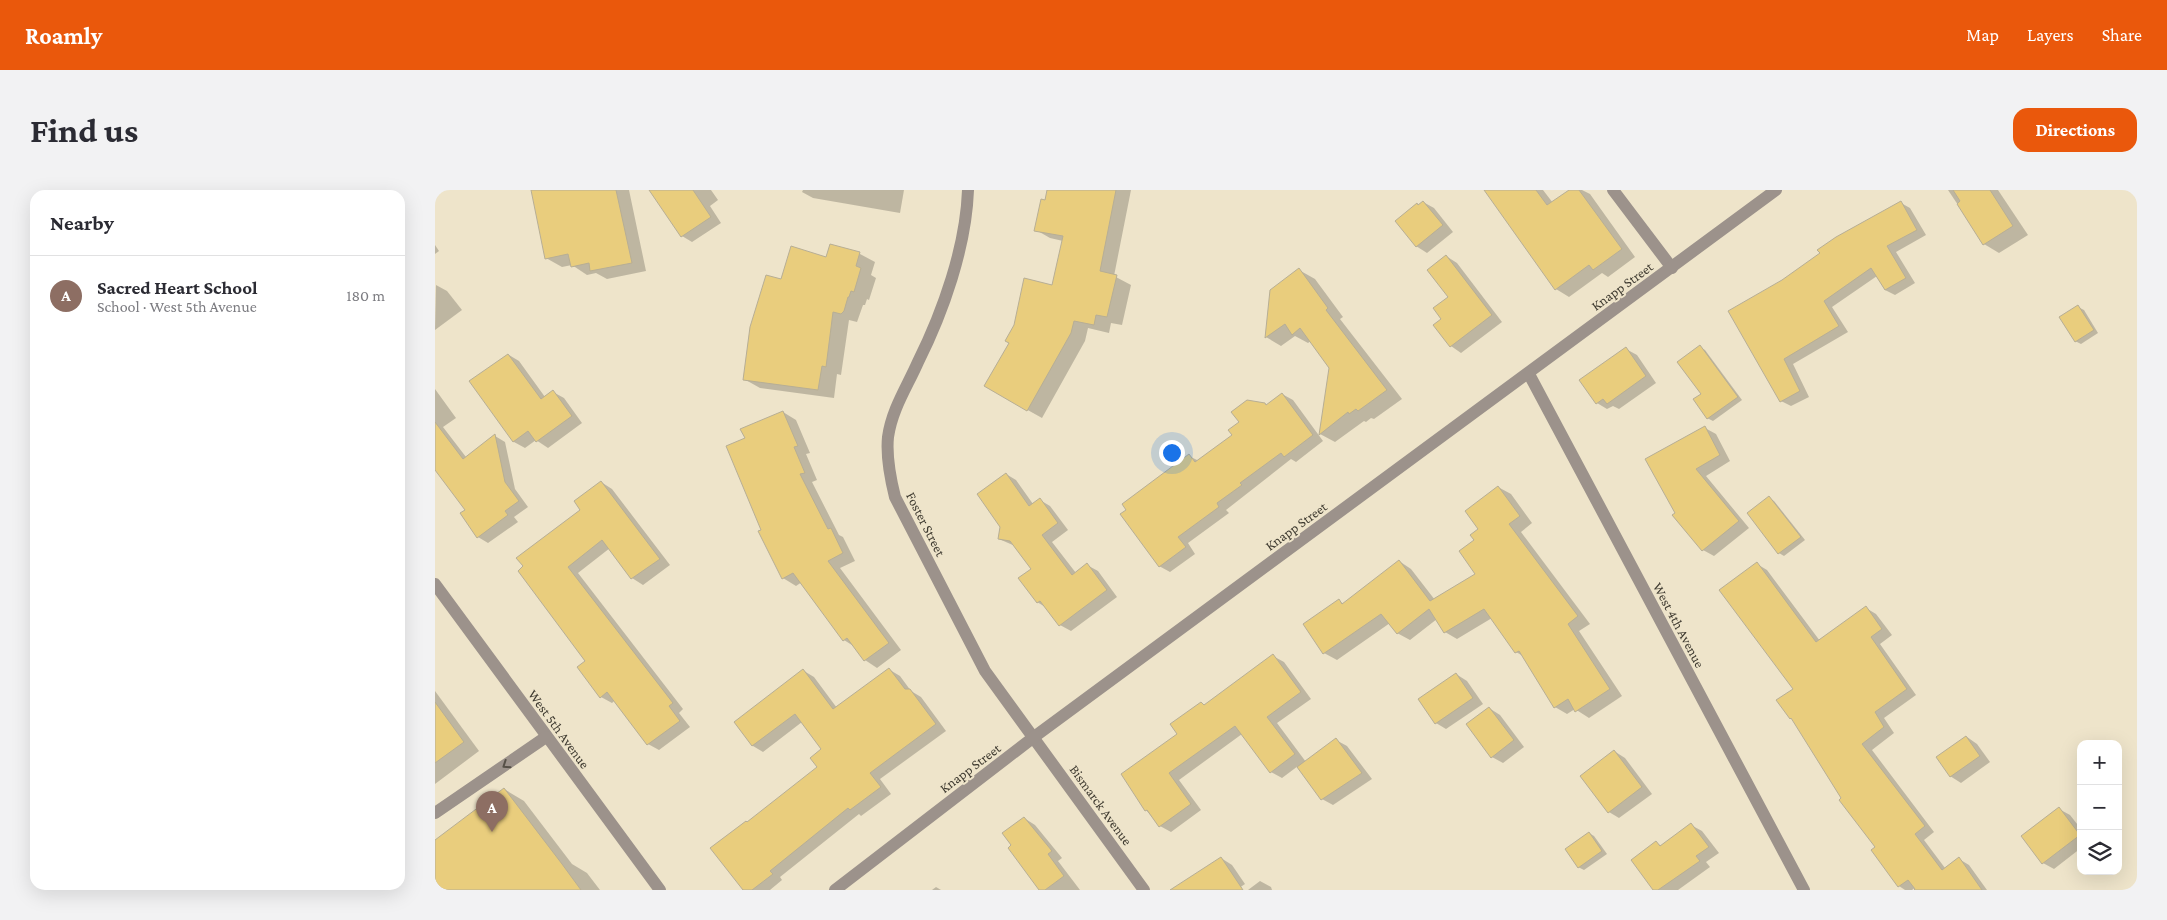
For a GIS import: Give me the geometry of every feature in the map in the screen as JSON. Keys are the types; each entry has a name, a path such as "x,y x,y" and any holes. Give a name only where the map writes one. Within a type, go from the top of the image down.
{"street":[{"name":"Foster Street","path":"968,190 958,253 942,307 919,362 895,407 888,437 888,466 895,497 985,671 1034,737"},
{"path":"1613,190 1672,268"},
{"name":"Knapp Street","path":"835,890 1034,737 1529,374 1776,190"},
{"name":"West 4th Avenue","path":"1529,374 1803,890"},
{"name":"West 5th Avenue","path":"435,584 659,890"},
{"path":"435,813 546,737"},
{"name":"Bismarck Avenue","path":"1034,737 1144,890"}],"building":[{"path":"531,190 616,190 632,263 590,271 589,263 571,267 568,254 545,259"},
{"path":"649,190 693,190 711,217 681,237"},
{"path":"1047,190 1116,190 1100,271 1117,275 1107,317 1096,315 1094,325 1074,321 1071,333 1027,411 984,386 1009,343 1005,341 1014,325 1024,278 1052,285 1063,236 1034,231 1041,199 1045,200"},
{"path":"1484,190 1536,190 1547,205 1569,190 1579,190 1622,249 1593,270 1589,265 1555,290"},
{"path":"1953,190 1990,190 2013,226 1983,245 1957,204 1960,201"},
{"path":"1423,201 1443,225 1416,247 1395,221 1417,203 1418,205"},
{"path":"1901,201 1917,230 1887,246 1906,278 1885,290 1871,268 1824,301 1839,326 1784,359 1800,391 1780,402 1728,311 1782,280 1820,253 1817,250 1836,237"},
{"path":"830,244 860,252 856,266 861,268 854,292 851,291 844,311 841,314 833,312 826,367 822,366 818,390 743,380 750,327 766,275 781,279 791,246 826,257"},
{"path":"1446,255 1492,315 1450,347 1433,325 1441,319 1433,308 1448,297 1427,270"},
{"path":"1299,268 1328,308 1326,310 1387,390 1358,411 1356,409 1349,414 1348,412 1319,435 1329,368 1300,328 1292,335 1285,324 1265,338 1270,290"},
{"path":"2078,305 2094,330 2075,342 2059,317"},
{"path":"1700,345 1738,397 1707,419 1693,399 1701,394 1677,362"},
{"path":"1626,347 1646,376 1607,404 1603,399 1596,404 1579,380"},
{"path":"508,354 541,399 553,390 572,416 536,442 528,431 513,442 469,381"},
{"path":"1282,393 1313,435 1284,457 1281,453 1240,483 1242,485 1217,503 1219,507 1178,537 1186,547 1159,567 1120,514 1126,510 1122,504 1189,454 1195,462 1232,435 1228,430 1239,422 1231,412 1247,400 1265,403 1266,405"},
{"path":"783,411 798,446 794,447 805,473 800,474 828,529 831,528 843,553 828,561 889,643 864,661 847,638 843,641 793,573 782,579 758,531 761,530 726,446 745,438 740,429"},
{"path":"435,422 463,459 495,434 505,482 519,501 505,511 508,515 477,538 460,513 465,510 435,470"},
{"path":"1705,426 1720,455 1696,469 1739,521 1702,551 1672,515 1675,513 1645,459"},
{"path":"1006,473 1029,506 1040,498 1058,523 1042,535 1072,575 1087,563 1107,590 1059,626 1040,601 1037,603 1018,578 1031,569 1010,541 998,539 1000,527 977,494"},
{"path":"601,481 660,559 631,579 602,540 568,567 673,703 669,706 680,721 647,745 607,692 600,698 577,667 585,661 518,571 523,566 516,558 580,510 574,501"},
{"path":"1498,486 1520,516 1509,524 1578,616 1568,624 1610,689 1575,712 1568,699 1554,708 1519,651 1515,653 1484,609 1444,633 1429,609 1397,634 1381,614 1323,654 1303,624 1339,599 1342,604 1399,560 1430,601 1475,574 1459,551 1474,540 1470,535 1478,529 1465,511"},
{"path":"1769,496 1801,537 1778,554 1747,513"},
{"path":"1757,562 1816,642 1866,606 1882,629 1871,637 1907,689 1875,712 1884,727 1862,744 1925,826 1915,834 1942,870 1959,857 1982,890 1914,890 1908,880 1898,887 1871,850 1875,847 1839,800 1841,798 1791,718 1776,700 1793,689 1719,590"},
{"path":"1273,654 1301,692 1267,717 1295,754 1270,773 1235,726 1169,773 1191,804 1159,827 1147,810 1145,811 1121,774 1177,734 1170,724 1201,702 1204,705"},
{"path":"889,668 905,689 910,689 936,724 870,773 881,787 850,810 848,808 770,871 773,874 752,890 743,890 710,848 747,822 817,767 810,758 821,749 795,714 752,746 734,722 803,669 833,709"},
{"path":"1456,673 1473,698 1435,724 1418,699"},
{"path":"435,702 464,742 435,763"},
{"path":"1489,707 1514,740 1491,758 1466,724"},
{"path":"1966,736 1980,756 1950,777 1936,757"},
{"path":"1336,738 1362,773 1321,800 1297,767"},
{"path":"1614,750 1642,787 1608,813 1580,776"},
{"path":"504,788 581,890 435,890 435,840"},
{"path":"2059,807 2077,831 2077,837 2042,864 2021,836"},
{"path":"1024,817 1052,851 1048,854 1064,876 1045,890 1039,890 1008,848 1011,845 1002,833"},
{"path":"1691,823 1709,847 1696,856 1700,861 1658,890 1653,890 1631,860 1656,841 1660,846"},
{"path":"1589,832 1602,851 1578,868 1565,849"},
{"path":"1221,857 1243,890 1170,890"}],"place":[{"name":"Sacred Heart School","path":"492,832"}]}
